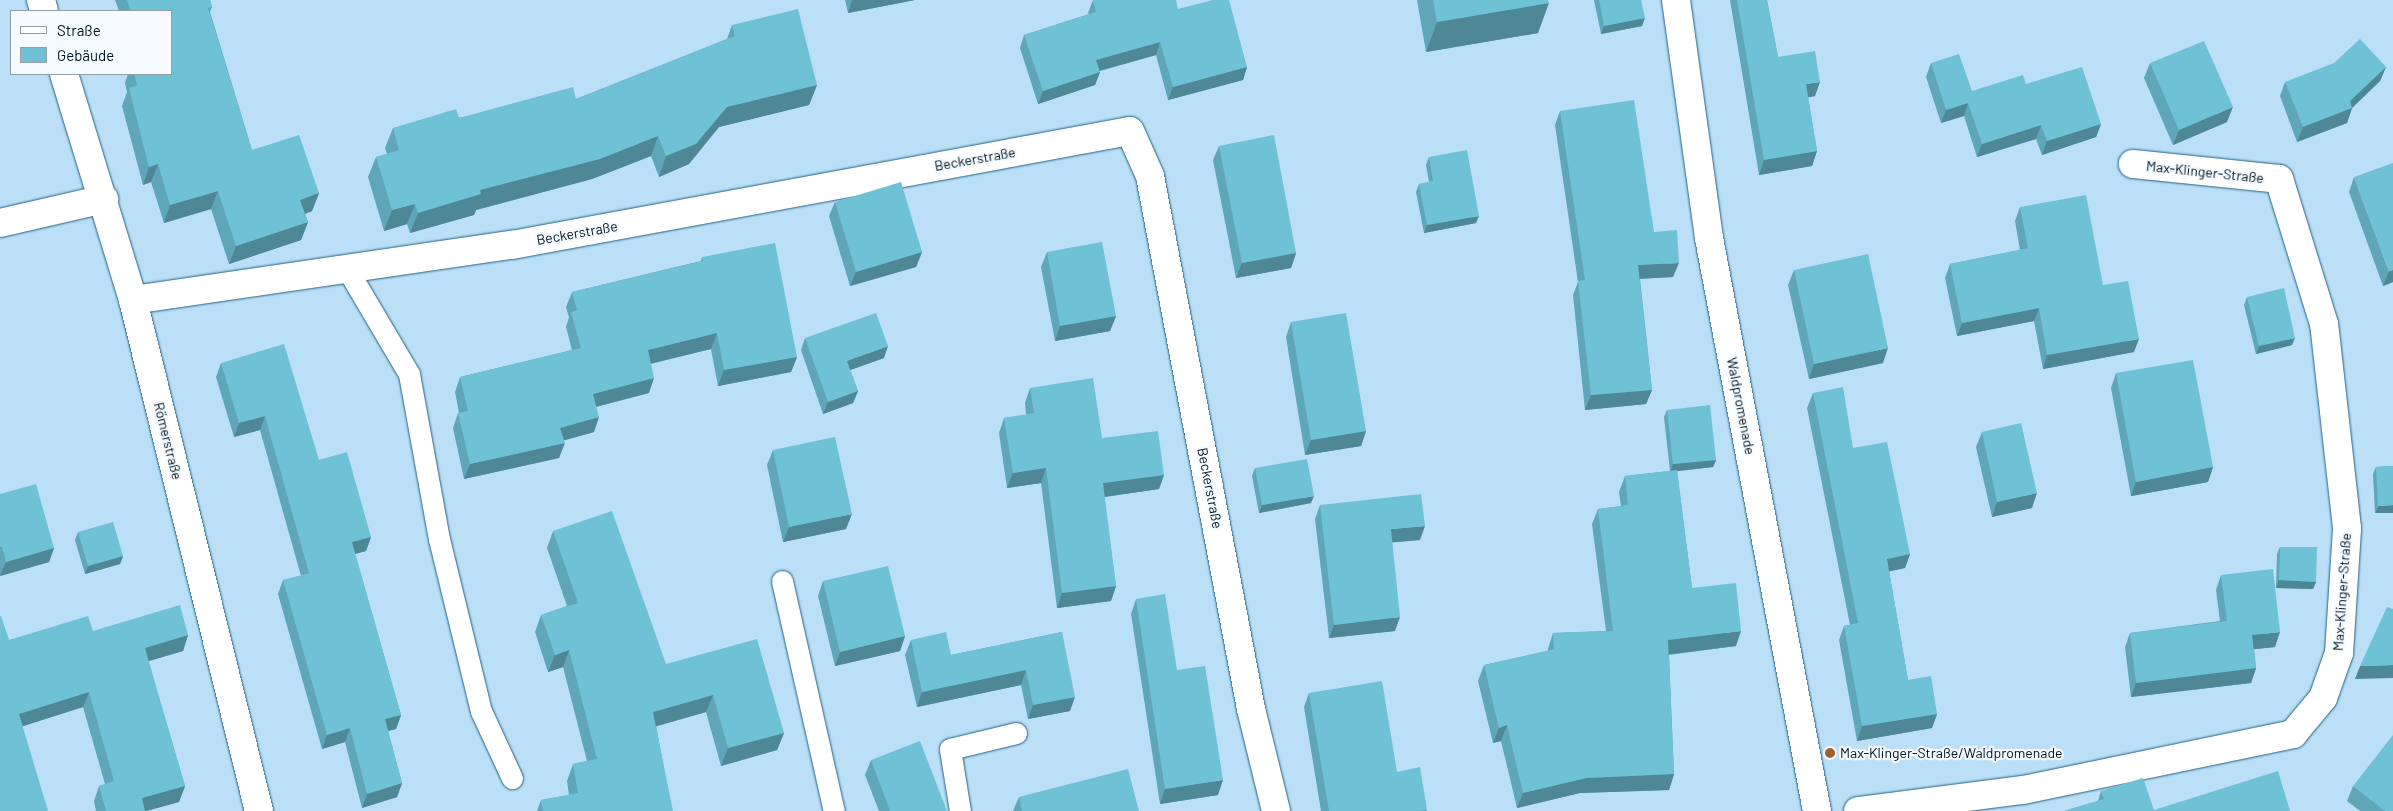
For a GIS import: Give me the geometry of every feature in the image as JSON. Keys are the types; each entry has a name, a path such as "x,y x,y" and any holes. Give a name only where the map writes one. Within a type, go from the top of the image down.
{"street":[{"name":"Waldpromenade","path":"1676,0 1709,238 1817,811"},
{"name":"Römerstraße","path":"64,75 104,199 133,300 259,811"},
{"name":"Beckerstraße","path":"133,300 512,245 1130,130 1150,176 1251,709 1276,811"},
{"name":"Max-Klinger-Straße","path":"1858,811 2023,790 2293,734 2323,698 2339,653 2346,528 2324,324 2279,179 2133,164"},
{"path":"0,224 104,199"}],"lane":[{"path":"347,269 409,374 439,539 481,711 512,778"},
{"path":"782,581 834,811"},
{"path":"960,811 950,749 1016,733"}],"building":[{"path":"127,0 210,0 212,7 208,8 252,150 299,135 319,193 300,200 308,222 236,246 218,191 170,205 158,164 149,167 129,88 137,85 134,75 172,75 172,10 131,10"},
{"path":"1093,0 1176,0 1178,9 1213,0 1229,0 1247,67 1173,87 1160,42 1096,60 1100,72 1043,91 1024,35 1096,12"},
{"path":"1433,0 1548,0 1549,3 1437,22"},
{"path":"1599,0 1641,0 1645,18 1604,26"},
{"path":"1737,0 1767,0 1778,57 1815,51 1820,82 1806,84 1817,151 1764,160"},
{"path":"798,9 817,85 727,107 696,144 666,156 658,136 600,159 480,190 481,194 418,213 415,204 392,210 376,157 399,150 393,128 456,109 459,118 573,87 576,99 735,36 732,25"},
{"path":"2360,39 2386,67 2350,101 2352,108 2303,127 2285,82 2334,63"},
{"path":"2204,41 2233,107 2179,130 2150,63"},
{"path":"1959,54 1972,91 2023,75 2026,84 2082,67 2101,124 2047,141 2041,125 1982,144 1968,103 1946,110 1931,63"},
{"path":"1634,100 1654,232 1677,230 1679,263 1638,265 1652,390 1591,395 1578,281 1585,280 1560,111"},
{"path":"1274,135 1296,253 1242,263 1219,146"},
{"path":"1467,150 1479,216 1427,225 1419,184 1433,181 1429,157"},
{"path":"2393,163 2393,270 2389,271 2354,177"},
{"path":"901,182 922,252 856,272 835,202"},
{"path":"2086,195 2103,285 2128,281 2139,339 2047,355 2039,308 1962,323 1950,264 2028,248 2020,207"},
{"path":"1102,242 1116,316 1060,326 1047,252"},
{"path":"775,243 797,357 724,370 717,333 648,350 654,378 593,394 599,417 560,428 565,443 470,464 458,413 468,411 460,377 581,348 571,312 577,310 572,292 703,261 702,257"},
{"path":"1868,254 1888,348 1814,364 1794,270"},
{"path":"2284,288 2295,338 2259,346 2247,297"},
{"path":"876,313 888,346 847,361 858,391 828,402 805,338"},
{"path":"1346,313 1366,431 1311,440 1291,322"},
{"path":"284,344 319,460 347,452 371,537 352,542 401,715 385,719 402,783 367,794 350,728 327,735 283,580 309,573 265,416 239,423 221,363"},
{"path":"2193,360 2213,467 2136,482 2116,373"},
{"path":"1093,378 1102,438 1158,431 1164,475 1103,483 1116,586 1062,593 1046,468 1013,473 1004,418 1034,413 1030,388"},
{"path":"1843,387 1853,448 1887,442 1910,554 1887,559 1908,680 1931,676 1937,714 1862,726 1844,626 1858,623 1813,393"},
{"path":"1710,405 1716,460 1673,464 1667,410"},
{"path":"2021,423 2037,493 1997,502 1982,432"},
{"path":"835,437 852,514 789,527 773,450"},
{"path":"1307,459 1314,496 1262,505 1255,468"},
{"path":"2393,466 2393,505 2378,506 2376,467"},
{"path":"1677,470 1692,588 1736,583 1741,631 1668,640 1674,774 1586,778 1523,793 1507,725 1499,728 1484,665 1554,649 1553,633 1613,631 1598,509 1628,505 1625,476"},
{"path":"36,484 54,548 6,562 2,547 0,547 0,494"},
{"path":"1421,494 1425,526 1391,529 1400,617 1334,625 1320,505"},
{"path":"612,511 666,664 757,639 784,733 728,748 713,695 653,712 673,811 543,811 541,800 578,793 573,764 597,759 569,650 555,655 541,615 578,603 553,531"},
{"path":"113,522 123,556 88,566 78,532"},
{"path":"2280,547 2317,547 2316,582 2279,580"},
{"path":"888,566 905,636 840,652 823,581"},
{"path":"2273,569 2280,632 2252,635 2256,668 2136,683 2130,633 2227,621 2221,575"},
{"path":"1165,594 1177,670 1205,666 1223,780 1165,789 1136,599"},
{"path":"180,605 188,635 145,648 185,786 142,798 145,811 106,811 99,786 114,781 89,692 19,714 48,811 0,811 0,616 9,640 88,616 93,631"},
{"path":"2387,607 2393,609 2393,665 2360,666"},
{"path":"946,632 951,655 1062,632 1075,697 1033,705 1026,670 922,692 911,640"},
{"path":"1382,681 1397,772 1420,767 1427,810 1329,811 1309,693"},
{"path":"2393,735 2393,811 2385,811 2353,786"},
{"path":"920,741 947,811 890,811 871,760"},
{"path":"1128,769 1139,811 1022,811 1019,797"},
{"path":"2278,771 2290,811 2064,811 2104,799 2101,791 2143,778 2154,810"}],"place":[{"name":"Max-Klinger-Straße/Waldpromenade","path":"1830,753"}]}
